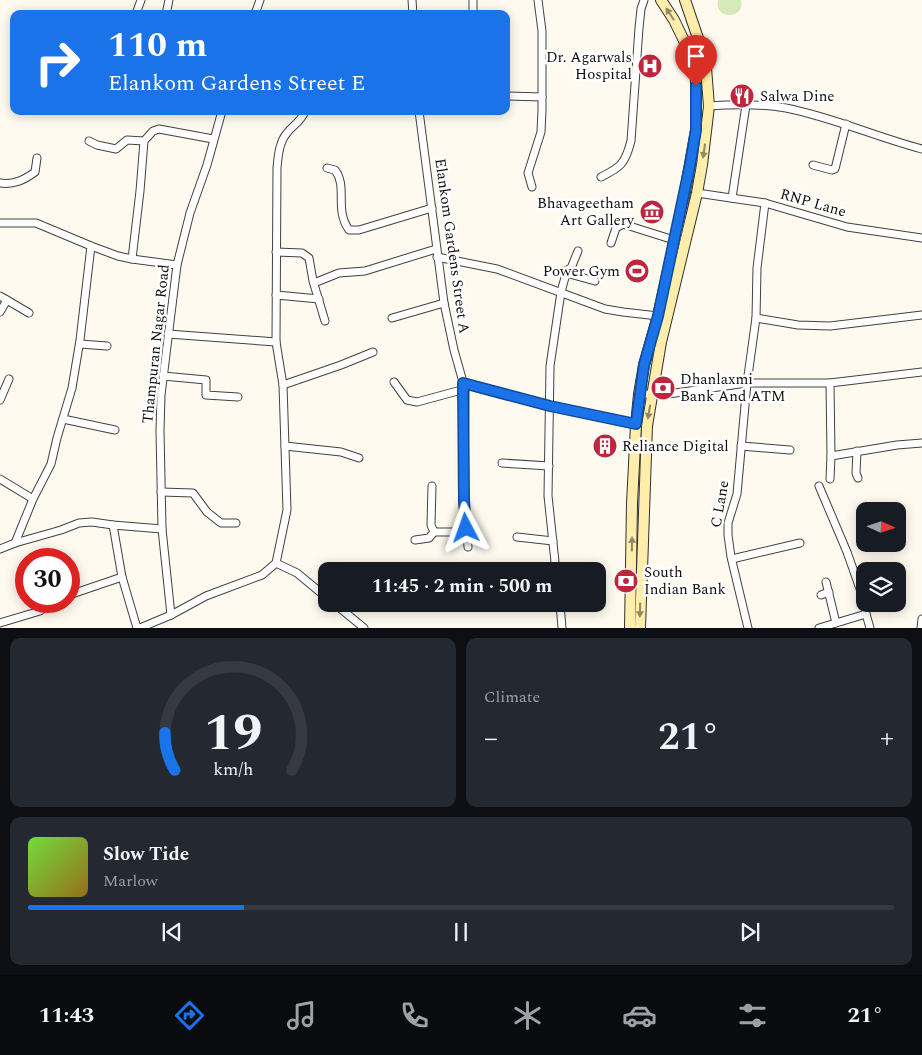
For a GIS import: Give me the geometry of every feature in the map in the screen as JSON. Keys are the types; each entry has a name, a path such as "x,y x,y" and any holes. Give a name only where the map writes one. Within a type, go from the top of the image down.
{"main road":[{"path":"630,628 634,469 639,394 644,365 658,316 683,203 696,130 696,82 690,53 674,20 661,0"},
{"path":"640,628 647,426 660,342 697,193 709,106 706,68 702,50 684,0"},
{"path":"634,469 645,469"}],"street":[{"path":"532,187 528,173 541,132 542,31 538,0"},
{"path":"600,177 619,168 628,153 632,135 639,28 644,0"},
{"path":"510,96 542,97"},
{"path":"709,106 738,104 785,108 846,124 922,149"},
{"path":"732,198 746,105"},
{"name":"Thampuran Nagar Road","path":"171,615 162,529 160,430 163,376 177,265 190,214 207,165 221,115"},
{"path":"113,525 122,577 138,628 171,615 206,596 262,575 276,563 286,510 283,385 276,342 277,168 279,150 285,134 299,122 303,115"},
{"name":"Elankom Gardens Street A","path":"420,115 436,253 444,303 464,386 464,501 468,547"},
{"path":"813,165 832,170 835,168 846,124"},
{"path":"132,259 144,141 153,131 159,129 213,139"},
{"path":"90,141 97,145 116,149 127,140 144,141"},
{"path":"0,183 14,183 25,179 35,172 37,158"},
{"path":"327,168 335,170 340,179 342,217 349,230 354,231 432,208"},
{"name":"RNP Lane","path":"697,193 765,203 847,227 922,238"},
{"name":"C Lane","path":"748,628 732,560 728,523 737,494 747,383 756,318 757,268 765,203"},
{"path":"0,223 36,223 91,246 132,259 177,265"},
{"path":"611,243 616,228 623,224 674,240"},
{"path":"15,543 33,499 51,464 72,388 80,344 91,246"},
{"path":"555,562 548,496 550,366 561,292 567,270 571,268 578,251"},
{"path":"276,252 302,253 309,258 325,321"},
{"path":"314,283 339,273 365,271 436,253 496,269 606,308 658,316"},
{"path":"566,274 595,281"},
{"path":"276,296 319,299"},
{"path":"0,312 3,298 29,313"},
{"path":"392,318 444,303"},
{"path":"756,318 798,325 830,326 922,315"},
{"path":"168,334 276,342"},
{"path":"80,344 107,346"},
{"path":"283,385 341,366 373,352"},
{"path":"639,394 747,383 830,383 922,372"},
{"path":"163,376 206,380 206,396 238,397"},
{"path":"0,398 9,379"},
{"path":"394,382 407,400 417,402 464,386 636,424"},
{"path":"830,383 830,479"},
{"path":"63,420 115,430"},
{"path":"831,456 897,445 922,443"},
{"path":"285,446 341,452 359,458"},
{"path":"741,446 790,450"},
{"path":"857,451 858,478"},
{"path":"502,463 549,466"},
{"path":"0,479 33,499"},
{"path":"432,486 431,525 434,532"},
{"path":"819,486 847,552 865,603 870,628"},
{"path":"162,492 193,493 206,512 221,522 236,523"},
{"path":"0,549 61,530 79,522 162,529"},
{"path":"434,532 467,532"},
{"path":"415,540 429,538 434,532"},
{"path":"517,537 552,541"},
{"path":"732,560 800,543"},
{"path":"276,563 297,573 318,590"},
{"path":"80,591 122,577"},
{"path":"826,582 836,622"},
{"path":"821,595 829,592"},
{"path":"344,612 364,628"},
{"path":"561,612 562,628"},
{"path":"0,626 35,613"},
{"path":"819,628 866,614"},
{"path":"921,628 922,619"}],"green space":[{"path":"718,0 741,0 741,7 735,14 724,14 718,7"}],"place":[{"name":"Dr. Agarwals Hospital","path":"650,66"},
{"name":"Salwa Dine","path":"742,96"},
{"name":"Bhavageetham Art Gallery","path":"652,212"},
{"name":"Power Gym","path":"637,271"},
{"name":"Dhanlaxmi Bank And ATM","path":"663,388"},
{"name":"Reliance Digital","path":"605,446"},
{"name":"South Indian Bank","path":"626,581"}],"route":[{"path":"466,528 463,383 550,406 636,424 644,365 658,316 690,165 696,130 696,86"}]}
